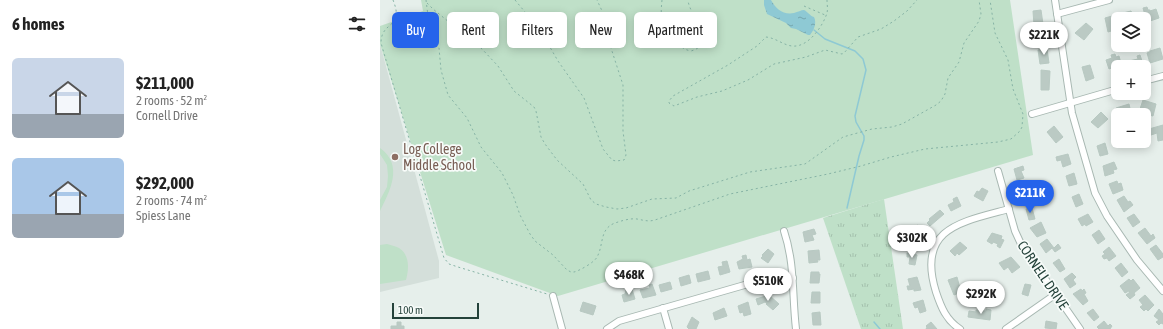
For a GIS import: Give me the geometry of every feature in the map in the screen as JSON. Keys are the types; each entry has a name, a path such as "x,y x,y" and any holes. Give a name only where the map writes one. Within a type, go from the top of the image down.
{"street":[{"path":"1055,0 1070,103 1098,201 1137,260 1163,291"},
{"path":"1057,14 1110,0"},
{"path":"1151,79 1163,76"},
{"path":"1032,114 1111,91"},
{"name":"CORNELL DRIVE","path":"998,172 1009,210 1022,244 1080,329"},
{"path":"960,329 950,321 941,306 931,273 933,251 940,238 954,226 1009,210"},
{"path":"784,231 790,251 796,329"},
{"path":"607,329 619,321 762,280 793,278"},
{"path":"1006,329 1056,294"},
{"path":"553,296 562,329"},
{"path":"663,308 669,329"}],"path":[{"path":"394,0 396,17 394,22 384,30 381,43 444,258 449,264 553,296"},
{"path":"426,0 429,24 439,48 441,70 448,95 467,118 481,146 502,173 530,234 535,241 571,272 576,272 596,260 604,232 615,223 631,219 649,221 655,220 730,194 862,166 925,149 1005,141 1010,139 1020,131 1023,122 1023,114 1014,89 1008,60 995,33 990,0"},
{"path":"515,0 540,30 558,61 584,98 603,149 612,160 621,161 624,160 626,155 623,131 623,85 610,44 603,13 597,0"},
{"path":"662,0 661,12 664,29 668,35 681,47 691,51 700,47 702,40 698,21 689,7 688,0"},
{"path":"827,0 828,7 826,16 811,39 803,44 791,46 779,40 766,37 758,46 673,96 669,100 669,103 674,106 697,97 717,93 748,80 768,67 782,62 806,57 825,50 842,54 858,37 881,29 894,21 907,11 917,0"},
{"path":"426,2 482,49 498,66 514,91 534,107 541,137 550,153 583,184 591,200 596,204 621,210 652,199 676,198 694,189 750,172 805,164 842,137 866,131 892,128 902,124 941,101 945,94 950,74 959,62 964,43 979,21 981,14 981,4 979,0"},
{"path":"804,6 826,16"}],"shaded area":[{"name":"Log College Middle School","path":"380,44 439,261 439,278 380,292"}],"green space":[{"path":"421,0 1010,0 1033,155 558,296 446,255 380,44 380,26 392,22 392,48 439,48 439,12 420,12 423,11"},
{"path":"380,148 392,162 393,178 388,195 380,211 380,200 387,187 388,176 387,165 380,154"},
{"path":"884,199 903,329 861,329 823,218"},
{"path":"387,244 399,248 405,254 408,262 406,280 380,284 380,245"}],"water":[{"path":"764,0 771,0 778,9 783,12 794,13 804,10 814,17 815,26 810,35 791,28 786,23 767,14"}],"building":[{"path":"1147,7 1150,11 1156,9 1159,18 1151,21 1151,12 1144,12 1143,8"},
{"path":"1041,10 1043,24 1034,25 1033,11"},
{"path":"1111,16 1111,31 1108,32 1105,18"},
{"path":"1086,23 1093,29 1084,40 1075,33"},
{"path":"1044,29 1046,43 1034,44 1033,31"},
{"path":"1160,48 1163,59 1151,63 1147,53"},
{"path":"1047,49 1049,63 1040,64 1038,50"},
{"path":"1115,54 1116,57 1119,56 1120,60 1111,60 1111,68 1109,69 1106,60 1112,58 1111,55"},
{"path":"1140,55 1142,60 1134,60 1138,59 1137,56"},
{"path":"1090,65 1094,78 1086,81 1082,67"},
{"path":"1041,70 1050,71 1049,90 1041,90"},
{"path":"1143,100 1156,104 1153,116 1151,116 1151,108 1140,108"},
{"path":"1129,104 1130,108 1116,108"},
{"path":"1101,112 1108,119 1098,128 1091,122"},
{"path":"1163,125 1163,140 1158,141 1157,133 1151,135 1151,128"},
{"path":"1054,126 1063,137 1056,143 1047,132"},
{"path":"1105,143 1108,154 1100,156 1097,146"},
{"path":"1068,154 1071,164 1063,167 1061,160 1057,161 1056,157"},
{"path":"1114,162 1117,169 1113,170 1114,173 1105,176 1103,166"},
{"path":"1023,166 1024,170 1021,171 1024,178 1017,180 1014,169"},
{"path":"1074,173 1077,184 1069,186 1066,176"},
{"path":"1117,181 1118,184 1121,183 1123,190 1113,194 1109,184"},
{"path":"1027,185 1030,198 1023,200 1018,188"},
{"path":"982,188 988,191 983,201 974,196 977,191 979,192"},
{"path":"1079,194 1083,204 1076,207 1072,197"},
{"path":"1124,196 1128,202 1130,201 1133,205 1124,212 1117,200"},
{"path":"957,197 961,206 951,211 948,205 954,202 953,199"},
{"path":"1032,208 1035,219 1029,220 1026,209"},
{"path":"940,210 944,214 930,226 927,223 930,220 929,219"},
{"path":"1088,214 1093,222 1086,226 1085,224 1082,226 1078,219"},
{"path":"1134,214 1140,222 1133,227 1127,218"},
{"path":"1041,222 1046,233 1037,237 1030,228"},
{"path":"917,225 924,229 917,244 909,240"},
{"path":"1145,228 1151,236 1153,234 1155,238 1147,244 1138,233"},
{"path":"814,229 816,234 812,235 814,240 805,242 803,232"},
{"path":"1099,230 1105,239 1098,244 1092,235"},
{"path":"992,233 1002,236 1001,239 1004,240 1000,248 997,246 998,244 993,242 992,244 987,241"},
{"path":"1047,239 1054,248 1058,244 1061,248 1055,252 1052,248 1046,253 1040,244"},
{"path":"960,242 967,248 959,255 957,253 955,256 950,251"},
{"path":"1156,245 1163,254 1163,257 1158,260 1150,249"},
{"path":"1109,247 1116,256 1109,261 1107,258 1104,259 1102,256 1105,254 1103,252"},
{"path":"768,249 774,254 768,263 761,258"},
{"path":"819,250 820,260 817,260 818,262 809,263 808,251"},
{"path":"907,253 917,255 915,265 909,264 910,257 907,257"},
{"path":"746,255 747,260 750,259 752,267 739,269 737,262 743,259 742,256"},
{"path":"1011,257 1020,267 1012,273 1008,267 1004,270 999,263"},
{"path":"1059,259 1065,269 1060,272 1053,263"},
{"path":"727,261 730,272 720,275 718,267 723,266 722,262"},
{"path":"1121,263 1128,272 1122,277 1115,268"},
{"path":"708,271 710,279 698,282 696,274"},
{"path":"811,272 819,272 819,283 810,283"},
{"path":"1072,273 1076,277 1073,280 1076,284 1070,288 1064,279"},
{"path":"689,275 691,283 681,286 679,278"},
{"path":"917,277 921,290 908,290 907,286 910,286 908,279"},
{"path":"957,277 961,292 954,295 948,280"},
{"path":"1129,279 1131,281 1133,279 1140,288 1130,299 1126,295 1130,292 1125,293 1120,286"},
{"path":"670,282 672,289 661,292 659,285"},
{"path":"652,284 656,295 643,298 640,290 650,288 649,285"},
{"path":"1025,284 1031,285 1028,296 1022,294"},
{"path":"632,289 635,299 624,302 622,295 625,294 626,290"},
{"path":"1081,289 1082,291 1084,289 1086,293 1084,294 1088,301 1083,305 1073,294"},
{"path":"812,292 820,292 820,303 811,303"},
{"path":"1145,295 1154,305 1148,311 1146,309 1144,311 1140,307 1143,305 1139,300"},
{"path":"766,296 767,299 770,296 779,304 773,310 765,302 758,305 756,299"},
{"path":"923,300 926,311 920,313 918,307 915,308 913,303"},
{"path":"583,302 596,306 593,315 580,311"},
{"path":"748,302 751,314 744,316 743,312 740,313 738,306"},
{"path":"724,308 727,316 715,320 713,313"},
{"path":"986,309 991,310 990,320 968,317 969,311 986,311"},
{"path":"1093,309 1099,317 1094,321 1087,313"},
{"path":"1159,309 1163,314 1163,324 1161,323 1159,325 1156,322 1159,320 1154,316"},
{"path":"820,312 821,325 813,325 812,313"},
{"path":"692,317 699,322 696,329 689,329 687,327"},
{"path":"1046,321 1057,323 1056,329 1045,328"},
{"path":"1104,321 1108,326 1110,324 1112,326 1110,329 1099,329 1097,327"},
{"path":"397,322 401,322 401,326 404,326 404,329 391,329 391,326 397,326"},
{"path":"931,322 937,329 926,329 926,326"}],"waterway":[{"path":"814,30 825,39 855,51 863,59 866,70 855,116 856,122 864,136 864,140 847,208"},
{"path":"874,322 880,329"}],"place":[{"name":"Log College Middle School","path":"395,157"}]}
